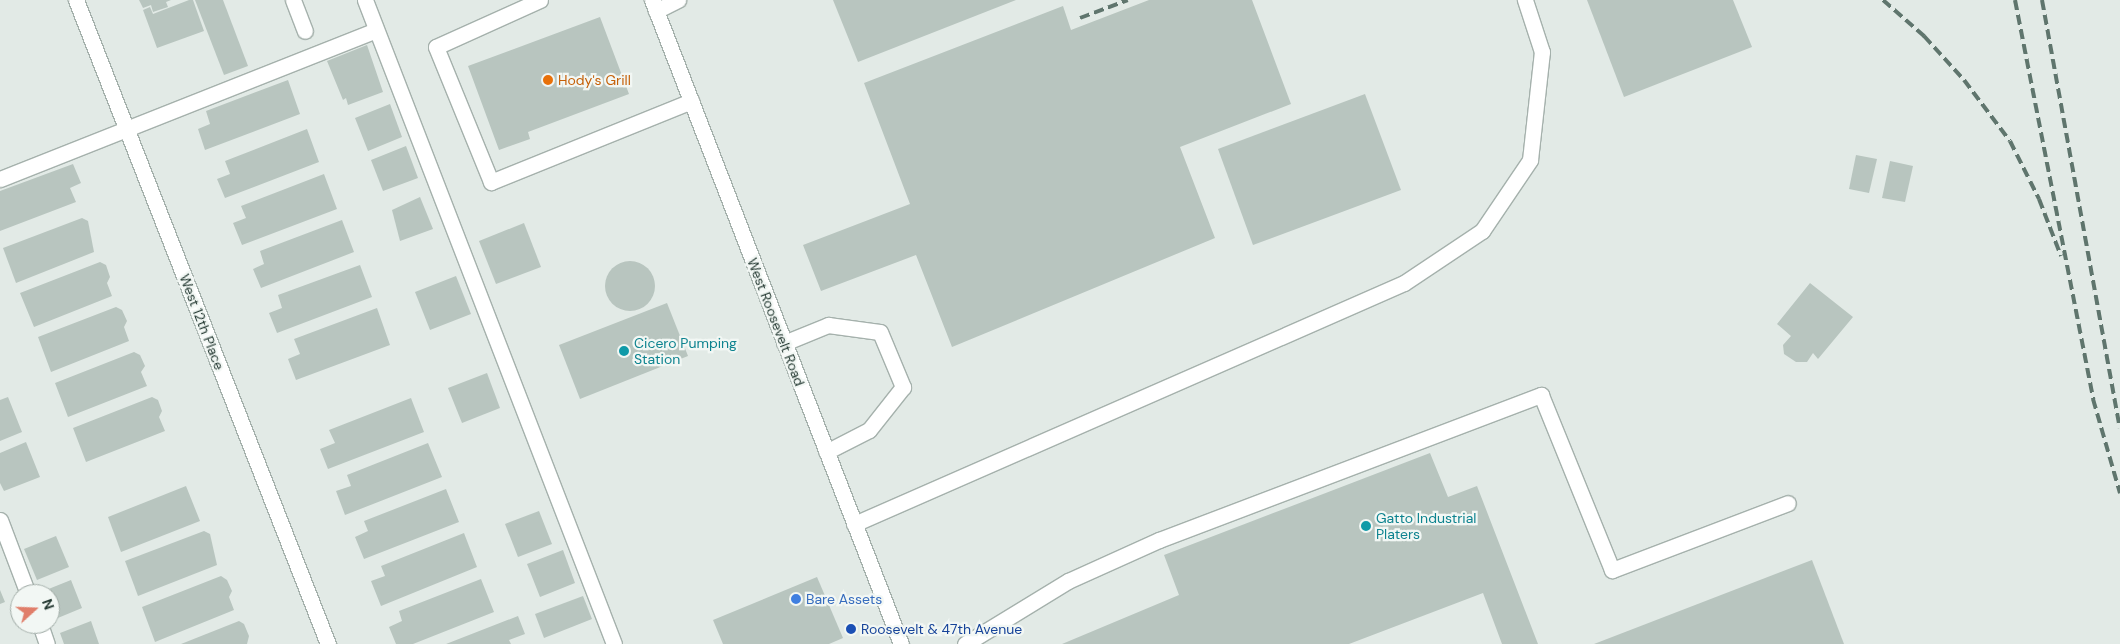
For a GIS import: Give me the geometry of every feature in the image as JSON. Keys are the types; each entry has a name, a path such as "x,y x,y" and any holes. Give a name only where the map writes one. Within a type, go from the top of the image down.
{"street":[{"name":"West 12th Place","path":"76,0 328,644"},
{"path":"293,0 305,31"},
{"path":"365,0 614,644"},
{"path":"540,0 436,47 491,182 691,101"},
{"path":"654,5 678,0"},
{"path":"854,524 1404,283 1482,231 1530,160 1542,52 1525,0"},
{"name":"West Roosevelt Road","path":"654,5 901,644"},
{"path":"0,179 376,30"},
{"path":"784,343 828,325 880,332 903,387 869,430 826,452"},
{"path":"965,644 1068,581 1159,540 1541,395 1612,570 1788,503"},
{"path":"0,520 24,584"}],"building":[{"path":"139,0 171,0 166,2 168,7 153,12 151,5 143,8"},
{"path":"193,0 204,31 157,48 143,10 150,7 153,14"},
{"path":"195,0 223,0 248,66 224,75"},
{"path":"833,0 1016,0 858,62"},
{"path":"1149,0 1252,0 1291,104 1180,147 1215,238 952,347 916,255 821,291 803,245 910,204 864,83 1063,6 1071,30"},
{"path":"1587,0 1733,0 1752,47 1624,97"},
{"name":"Hody's Grill","path":"600,17 629,94 528,132 530,139 499,150 468,66"},
{"path":"367,45 383,92 348,105 346,98 343,100 327,61"},
{"path":"288,80 300,114 205,150 198,129 210,124 206,111"},
{"path":"1365,94 1401,190 1253,245 1218,149"},
{"path":"390,104 402,137 368,151 355,118"},
{"path":"307,129 319,162 225,198 217,179 230,174 225,161"},
{"path":"406,146 418,178 383,191 371,160"},
{"path":"1856,155 1877,159 1869,193 1849,189"},
{"path":"1890,161 1913,166 1905,202 1882,198"},
{"path":"73,164 81,183 70,188 76,202 0,231 0,191"},
{"path":"324,174 337,209 242,245 233,223 246,218 241,206"},
{"path":"420,197 433,229 400,241 392,210"},
{"path":"82,218 88,221 94,252 16,283 3,248"},
{"path":"342,220 354,252 261,288 253,269 264,264 260,251"},
{"path":"524,223 541,267 496,284 479,241"},
{"path":"635,261 648,268 654,276 654,296 648,304 640,310 625,311 612,304 606,296 605,281 612,268 620,262"},
{"path":"100,262 106,265 110,277 107,283 112,296 34,327 20,293"},
{"path":"360,265 372,297 277,333 269,313 282,308 278,295"},
{"path":"456,276 471,314 430,330 415,292"},
{"path":"1810,283 1853,317 1818,359 1813,353 1807,362 1796,362 1784,354 1783,345 1791,336 1777,324"},
{"name":"Cicero Pumping Station","path":"667,303 688,356 580,399 559,345"},
{"path":"116,307 122,310 127,321 124,327 129,341 51,372 38,337"},
{"path":"377,308 390,345 296,380 288,359 300,354 294,339"},
{"path":"134,352 140,355 145,366 141,372 147,386 68,417 55,383"},
{"path":"487,373 500,408 462,423 448,388"},
{"path":"8,397 22,432 0,441 0,400"},
{"path":"152,397 158,400 162,411 159,417 165,431 86,462 73,428"},
{"path":"411,398 424,432 328,469 320,449 335,443 329,430"},
{"path":"26,442 40,477 4,491 0,483 0,453"},
{"path":"428,443 442,477 345,515 336,491 351,486 347,475"},
{"name":"Gatto Industrial Platers","path":"1430,453 1448,497 1477,486 1538,644 1502,644 1483,593 1349,644 1062,644 1179,595 1164,555"},
{"path":"186,486 200,521 121,552 108,517"},
{"path":"446,489 459,522 364,559 355,537 368,531 364,521"},
{"path":"539,511 552,544 518,557 505,524"},
{"path":"204,531 210,534 217,565 138,596 125,561"},
{"path":"464,533 477,567 381,606 371,581 385,576 381,566"},
{"path":"56,536 69,567 37,580 24,549"},
{"path":"563,550 575,583 540,597 527,564"},
{"path":"1812,560 1844,644 1594,644"},
{"path":"221,576 227,580 232,591 229,597 234,610 155,642 142,607"},
{"name":"Bare Assets","path":"817,577 843,638 829,644 723,644 713,620"},
{"path":"481,579 494,612 413,644 396,644 389,627 402,621 399,611"},
{"path":"71,580 82,608 60,617 60,584"},
{"path":"0,590 5,602 0,604"},
{"path":"583,596 592,619 544,638 535,614"},
{"path":"518,616 525,634 509,640 511,644 446,644"},
{"path":"91,621 99,644 64,644 60,633"},
{"path":"239,621 244,624 249,636 247,644 181,644"}],"railway":[{"path":"1080,18 1128,0"},
{"path":"1883,0 1924,36 1964,80 2010,141 2039,199 2061,256"},
{"path":"2015,0 2093,399 2120,493"},
{"path":"2042,0 2120,428"}],"place":[{"name":"Hody's Grill","path":"548,80"},
{"name":"Cicero Pumping Station","path":"624,351"},
{"name":"Gatto Industrial Platers","path":"1366,526"},
{"name":"Bare Assets","path":"796,599"},
{"name":"Roosevelt & 47th Avenue","path":"851,629"}]}
